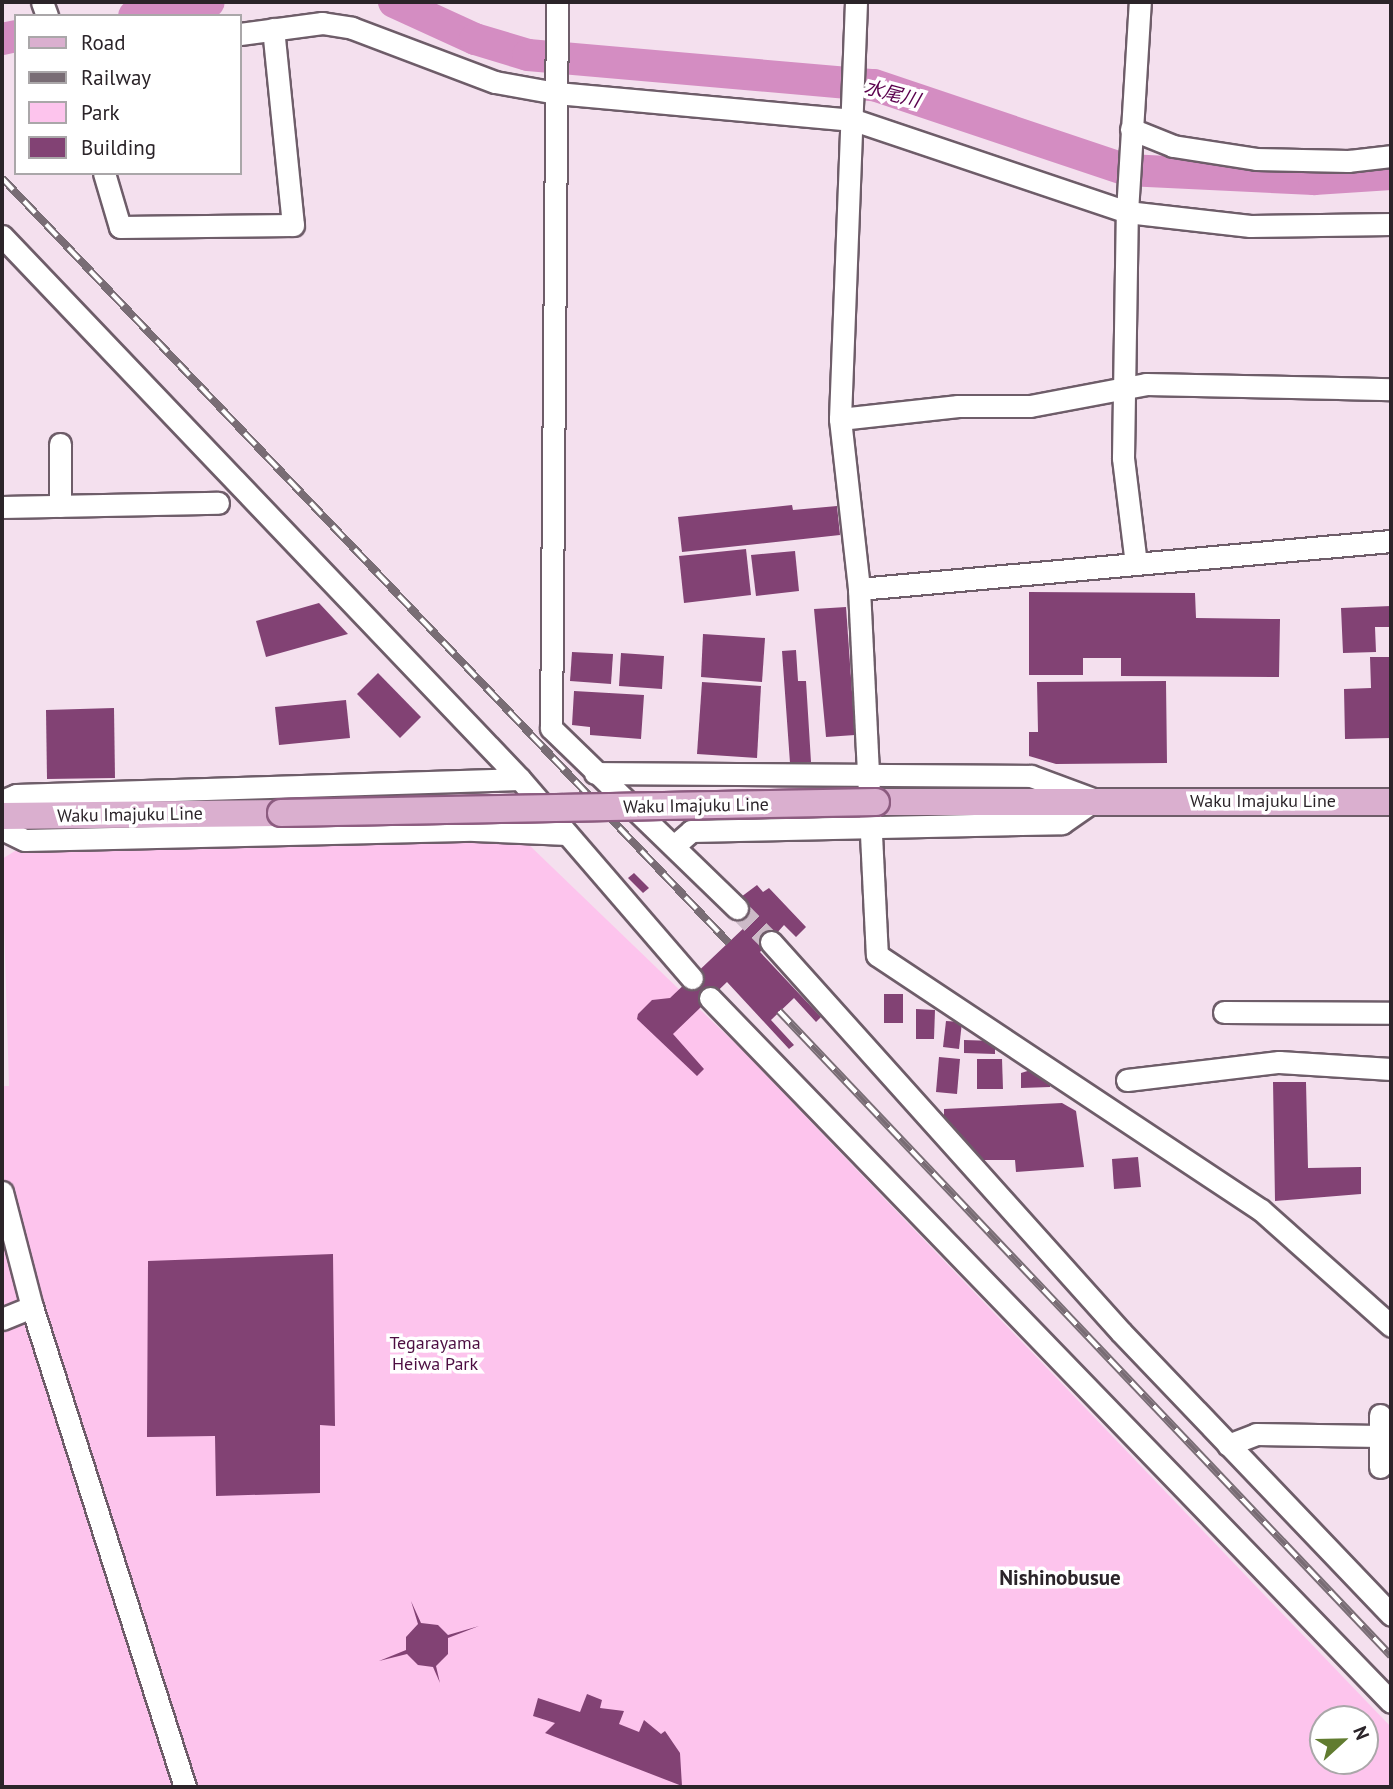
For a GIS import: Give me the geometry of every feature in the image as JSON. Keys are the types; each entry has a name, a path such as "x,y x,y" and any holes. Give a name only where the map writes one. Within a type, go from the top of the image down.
{"main road":[{"name":"Waku Imajuku Line","path":"2,816 281,813 873,814 1096,800 1391,802"}],"street":[{"path":"557,2 558,251 551,728 737,908"},
{"path":"856,2 854,120 840,419 859,589 868,775 873,814 877,955 1261,1210 1391,1326"},
{"path":"1136,564 1123,458 1127,212 1140,2"},
{"path":"242,34 322,23 352,27 495,82 556,93 854,120 1127,212 1250,226 1391,224"},
{"path":"105,175 120,227 293,225 273,29"},
{"path":"1132,129 1173,145 1256,159 1348,161 1391,156"},
{"path":"2,236 520,779 692,978"},
{"path":"840,419 958,406 1030,406 1125,386 1391,389"},
{"path":"60,444 61,506"},
{"path":"2,507 218,503"},
{"path":"859,589 1391,541"},
{"path":"595,773 1031,776 1096,800"},
{"path":"2,801 16,794 520,779"},
{"path":"674,846 691,831 873,814"},
{"path":"2,829 25,840 474,830 567,834"},
{"path":"771,942 1121,1332 1391,1615"},
{"path":"710,999 1391,1702"},
{"path":"1224,1012 1391,1013"},
{"path":"1127,1080 1279,1062 1391,1069"},
{"path":"2,1192 32,1307 185,1787"},
{"path":"2,1319 32,1307"},
{"path":"1380,1415 1380,1467"},
{"path":"1228,1445 1256,1434 1380,1436"}],"green space":[{"name":"Tegarayama Heiwa Park","path":"511,838 526,842 740,1048 1370,1705 1309,1705 1309,1775 1379,1775 1379,1714 1391,1727 1391,1787 2,1787 2,1086 9,1086 2,859 15,851"}],"building":[{"path":"792,505 793,510 837,506 840,535 682,552 678,517"},
{"path":"746,549 751,595 684,603 679,556"},
{"path":"795,551 799,591 756,596 751,555"},
{"path":"1029,592 1195,593 1196,618 1280,619 1279,677 1121,676 1121,658 1083,658 1083,675 1029,675"},
{"path":"319,603 348,634 266,657 256,621"},
{"path":"1391,606 1391,627 1375,627 1376,652 1343,653 1341,608"},
{"path":"846,607 855,735 826,737 814,609"},
{"path":"703,634 765,638 762,682 701,677"},
{"path":"796,650 798,681 806,681 811,762 790,763 782,651"},
{"path":"572,652 613,654 611,684 570,681"},
{"path":"621,653 664,656 662,689 619,686"},
{"path":"1370,657 1391,657 1391,738 1345,739 1344,689 1371,688"},
{"path":"378,673 421,717 400,738 357,694"},
{"path":"1166,681 1167,763 1056,764 1029,756 1029,732 1038,732 1037,682"},
{"path":"702,682 761,686 757,758 697,754"},
{"path":"574,691 644,695 641,739 590,735 590,727 572,725"},
{"path":"346,700 350,738 279,745 275,707"},
{"path":"114,708 115,778 47,779 46,710"},
{"path":"634,873 649,888 643,893 628,878"},
{"path":"757,885 763,892 769,888 806,927 796,937 784,925 760,952 821,1017 816,1022 794,998 771,1020 794,1045 789,1049 727,982 673,1034 704,1069 697,1076 637,1019 638,1014 652,1000 670,998 748,924 736,911 737,900"},
{"path":"884,994 903,994 903,1023 884,1023"},
{"path":"916,1009 935,1010 934,1039 916,1039"},
{"path":"946,1021 962,1022 959,1049 943,1047"},
{"path":"964,1040 995,1041 995,1054 964,1053"},
{"path":"939,1057 960,1059 957,1094 936,1092"},
{"path":"977,1059 1002,1059 1003,1089 977,1089"},
{"path":"1034,1069 1050,1080 1050,1087 1021,1088 1021,1073"},
{"path":"1273,1082 1306,1082 1308,1168 1361,1167 1361,1194 1275,1201"},
{"path":"1062,1103 1076,1111 1084,1167 1016,1172 1015,1160 980,1160 944,1121 944,1109"},
{"path":"1138,1157 1141,1187 1114,1189 1112,1159"},
{"path":"333,1254 335,1426 320,1425 320,1493 216,1496 215,1436 147,1437 148,1261"},
{"path":"411,1601 421,1623 438,1625 448,1635 479,1626 448,1638 448,1654 436,1666 440,1683 433,1667 418,1665 407,1654 379,1661 406,1650 406,1637 418,1624"},
{"path":"587,1694 602,1700 600,1708 624,1711 619,1724 639,1732 644,1720 661,1734 665,1731 680,1753 682,1786 545,1733 555,1723 533,1716 538,1698 580,1712"}],"waterway":[{"name":"水尾川","path":"145,14 209,2"},
{"name":"水尾川","path":"394,2 475,39 528,55 874,85 1127,170 1314,179 1391,174"},
{"name":"水尾川","path":"2,39 14,36"}],"tunnel":[{"path":"737,908 771,942"}],"railway":[{"path":"2,178 729,943"},
{"path":"779,1011 1391,1656"}],"district":[{"name":"Nishinobusue","path":"1060,1578"}]}
